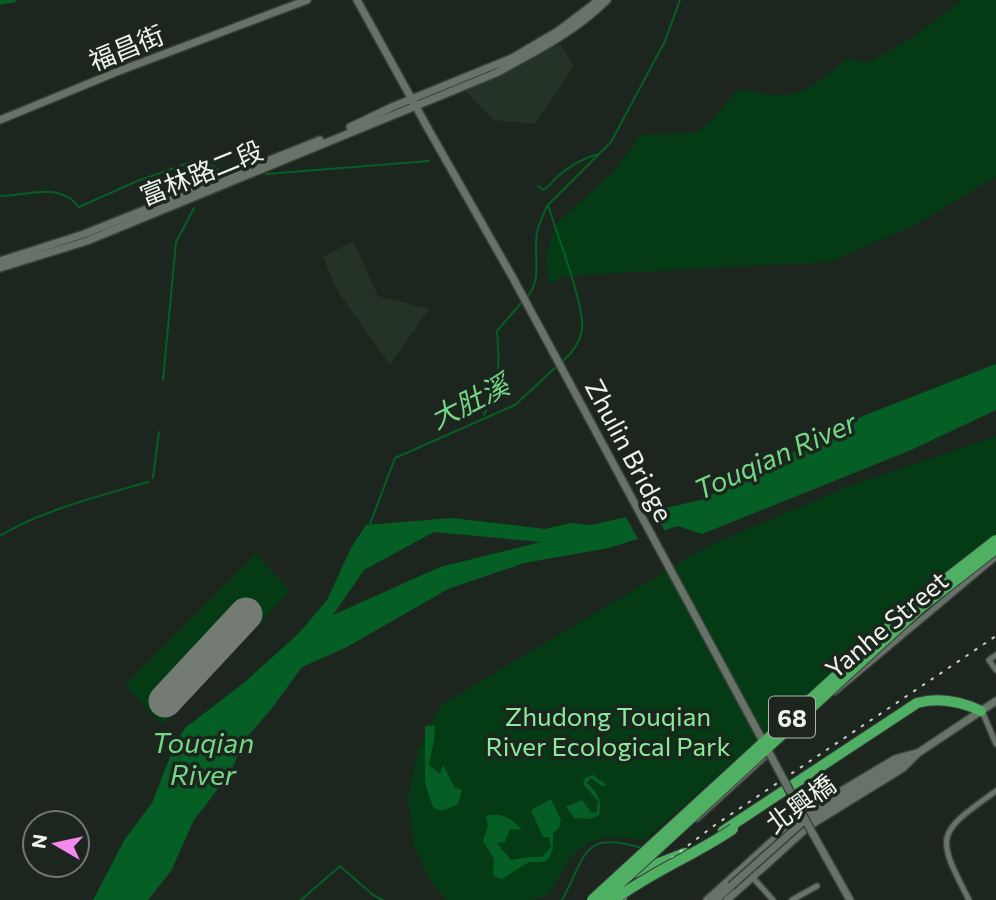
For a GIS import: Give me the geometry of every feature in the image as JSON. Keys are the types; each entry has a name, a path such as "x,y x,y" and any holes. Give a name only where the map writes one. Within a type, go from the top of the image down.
{"highway":[{"name":"68","path":"592,900 915,603 996,540"},
{"name":"68","path":"603,900 920,608 996,549"},
{"path":"614,900 642,880 710,845 916,703 948,700 964,703 981,711"},
{"path":"585,900 619,879 685,853 803,780"}],"main road":[{"name":"福昌街","path":"0,120 119,71 307,0"},
{"name":"Zhulin Bridge","path":"357,0 513,278 850,900"},
{"path":"414,102 512,58 558,31 599,0"},
{"path":"414,102 496,73 552,43 607,0"},
{"name":"富林路二段","path":"0,268 219,184 414,102"},
{"name":"富林路二段","path":"0,261 36,254"},
{"path":"727,900 805,820 903,768 918,752 996,701"},
{"path":"707,900 743,867 805,820 895,759 918,752"},
{"name":"北興橋","path":"716,900 805,820 918,752"}],"street":[{"name":"Yanhe Street","path":"676,811 697,820 824,702 996,557"},
{"path":"996,655 989,660 996,670"},
{"path":"981,711 996,744"},
{"path":"969,900 947,854 947,834 951,826 996,791"},
{"path":"743,867 773,900"},
{"path":"792,900 817,886"}],"shaded area":[{"path":"560,44 574,66 535,124 494,120 464,90"},
{"path":"353,241 378,296 429,309 390,365 338,292 323,257"}],"green space":[{"path":"962,0 996,0 996,177 915,225 829,262 563,277 549,285 546,257 555,225 614,171 641,135 698,132 712,121 736,91 774,95 795,93 813,84 846,59 870,62 913,37"},
{"name":"Zhudong Touqian River Ecological Park","path":"996,436 996,543 864,647 644,840 608,838 585,845 567,864 549,895 533,900 446,900 430,880 414,846 408,800 417,752 441,705 706,547 847,487"},
{"path":"256,554 290,591 162,725 125,685"}],"water":[{"name":"Touqian River","path":"996,364 996,410 911,450 702,534 678,526 609,548 524,563 448,589 347,647 302,667 243,742 231,772 194,820 171,871 148,900 93,900 125,839 152,803 175,744 185,728 245,682 299,633 327,600 351,548 366,525 452,518 545,529 571,523 591,525 701,500 863,416","holes":["434,532 541,542 440,567 333,615 364,570"]},
{"path":"435,725 429,765 440,774 443,765 455,788 462,790 458,804 442,811 433,807 425,783 425,726"},
{"path":"593,775 607,785 602,786 591,778 587,783 598,797 599,815 590,819 574,818 566,807 582,800 592,813 597,812 598,801 583,784 585,778"},
{"path":"551,799 561,820 559,828 553,833 552,849 548,859 545,862 529,862 502,879 493,876 494,859 483,841 488,826 486,816 506,817 522,830 510,829 505,842 497,843 511,860 542,857 551,847 549,837 543,837 531,810"}],"pier":[{"path":"652,507 666,533 640,542 624,514"}],"waterway":[{"path":"0,2 14,0"},
{"name":"大肚溪","path":"562,362 579,339 582,319 575,287 548,205 611,142 665,41 680,0"},
{"path":"538,186 545,189 571,167 599,154"},
{"path":"0,196 53,192 71,199 79,207 135,182 199,159 218,169"},
{"path":"266,174 429,161"},
{"path":"527,297 535,282 537,232 547,206"},
{"path":"163,380 176,242 194,208"},
{"path":"484,415 498,374 497,331 523,301"},
{"name":"大肚溪","path":"370,524 395,458 515,405 558,365"},
{"path":"153,478 159,432"},
{"path":"0,536 52,511 148,482"},
{"path":"562,900 588,850 607,842 642,848"},
{"path":"301,900 340,866 373,895 383,900"}],"runway":[{"path":"165,701 246,614"}],"railway":[{"path":"624,900 665,863 715,825 996,636"}]}
